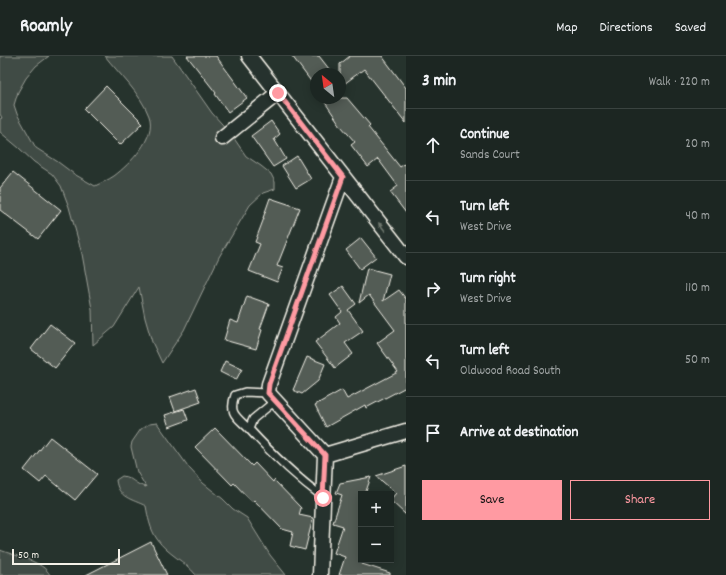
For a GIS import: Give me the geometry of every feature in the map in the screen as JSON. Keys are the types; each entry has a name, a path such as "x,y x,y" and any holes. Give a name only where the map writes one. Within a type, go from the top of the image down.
{"street":[{"path":"249,56 406,258"},
{"path":"222,138 278,93"},
{"path":"320,575 325,455 272,397 269,384 343,177"},
{"path":"325,455 406,431"}],"lane":[{"path":"272,397 245,392 235,396 232,404 232,412 267,449 303,483 323,498"},
{"path":"249,429 253,418 272,397"}],"shaded area":[{"path":"0,56 49,56 36,66 26,78 18,92 14,105 17,114 36,148 74,174 95,186 114,176 127,165 146,141 150,124 149,116 141,100 105,56 172,56 212,113 231,134 246,156 271,174 275,182 275,189 263,193 250,205 219,257 184,330 162,363 152,342 145,318 139,287 114,327 93,345 92,309 82,254 69,207 61,186 52,174 34,162 0,132 0,119 2,118 0,114"},
{"path":"157,423 190,469 203,483 233,509 247,518 270,555 286,575 196,575 161,544 151,527 146,506 126,497 117,486 116,480 122,476 146,487 137,472 131,447 132,442 141,429 149,424"},
{"path":"0,550 41,566 50,575 0,575"}],"building":[{"path":"187,56 216,56 247,98 228,112 215,94 216,93"},
{"path":"292,56 319,56 328,68 310,68 310,80"},
{"path":"350,56 382,56 406,88 406,123 364,69 346,82 346,68 340,68 340,64"},
{"path":"106,86 143,123 120,145 84,109"},
{"path":"347,98 370,125 368,127 400,167 406,163 406,213 390,192 398,186 378,159 368,167 351,145 355,142 341,126 326,104 346,104"},
{"path":"271,121 280,134 274,139 286,159 273,167 251,136"},
{"path":"297,156 311,179 296,188 282,166"},
{"path":"13,172 61,210 38,239 0,210 0,188"},
{"path":"270,198 300,208 277,266 283,268 277,282 249,271 260,244 255,242"},
{"path":"361,238 376,257 360,269 346,250"},
{"path":"367,268 390,274 383,301 399,290 406,299 406,387 366,408 365,405 326,427 315,405 342,390 347,399 398,372 377,343 395,330 369,295 359,303"},
{"path":"343,286 356,304 348,310 363,331 345,343 353,354 335,368 315,342 340,323 336,317 342,312 330,295"},
{"path":"247,296 269,304 260,329 262,330 256,349 224,340 230,320 238,323"},
{"path":"50,324 75,343 55,368 31,349"},
{"path":"307,357 325,364 318,381 302,394 293,390"},
{"path":"225,361 242,369 236,380 220,372"},
{"path":"196,388 201,402 175,411 170,397"},
{"path":"184,409 188,420 169,427 165,415"},
{"path":"215,428 252,466 255,463 273,482 274,480 301,508 299,515 313,518 305,550 290,546 293,532 282,529 254,500 252,502 234,483 232,485 195,447"},
{"path":"50,437 97,474 75,500 46,476 40,483 24,470"},
{"path":"406,466 406,515 394,504 394,495 396,493 376,476"},
{"path":"371,477 366,491 358,491 358,563 362,563 390,573 390,575 339,575 345,557 334,553 343,526 333,523 342,495 336,493 340,483"},
{"path":"151,542 167,575 86,575"}],"route":[{"path":"278,93 343,177 269,384 268,393 325,455 323,498"}]}
